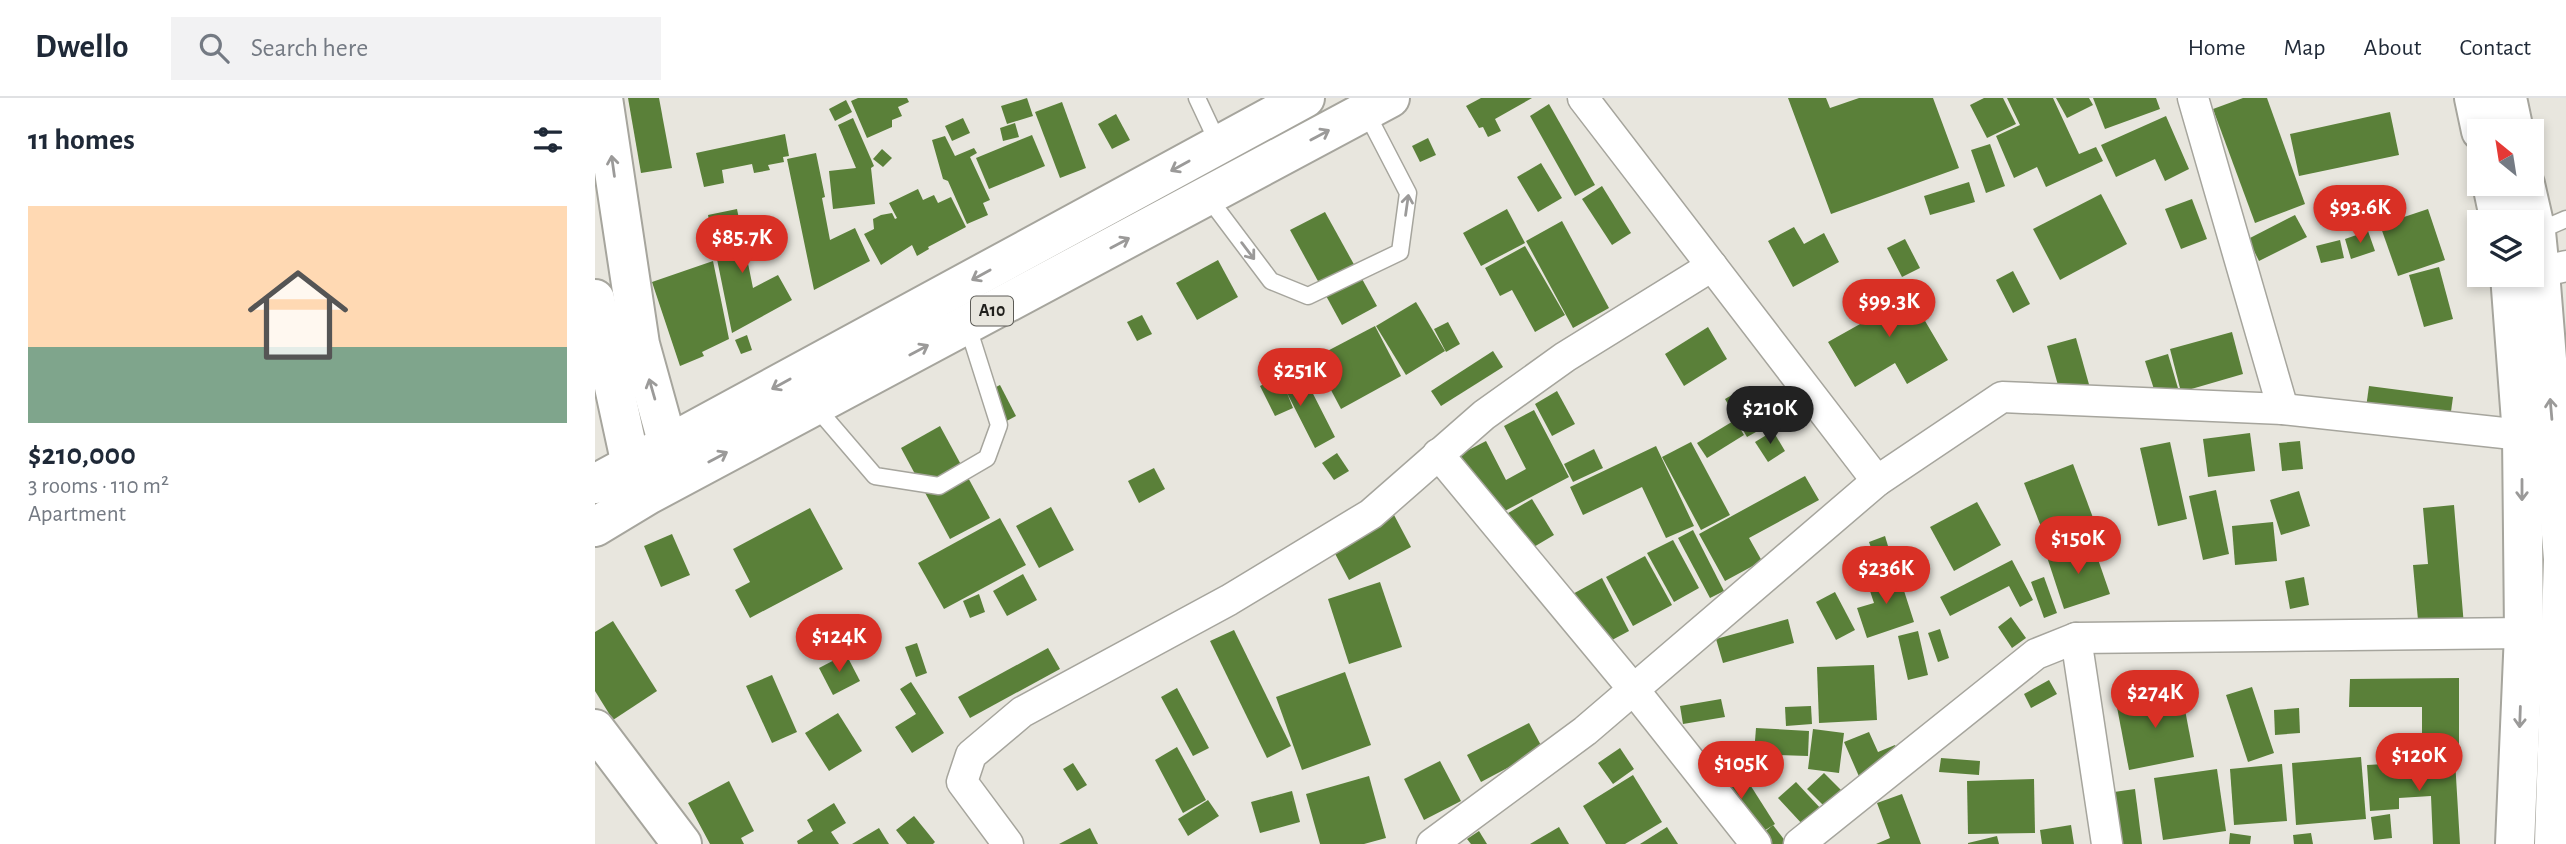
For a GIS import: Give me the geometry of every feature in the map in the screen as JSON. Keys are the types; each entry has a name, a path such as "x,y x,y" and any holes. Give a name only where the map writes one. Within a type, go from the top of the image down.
{"main road":[{"path":"603,98 640,344 676,461"},
{"name":"A10","path":"595,527 639,480 1305,98"},
{"path":"2474,98 2478,119"},
{"path":"2507,98 2511,119"},
{"name":"A10","path":"676,461 815,406 1378,105"},
{"path":"2505,196 2519,210"},
{"path":"2515,844 2524,633 2522,435 2537,287"},
{"path":"2540,287 2565,559 2554,844"},
{"path":"595,299 639,480"},
{"name":"A10","path":"595,484 639,480"},
{"path":"595,729 682,844"}],"street":[{"path":"1583,98 1877,481"},
{"path":"2193,98 2283,409"},
{"path":"1008,844 962,782 971,754 1022,712 1229,600 1371,514 1484,415 1566,357 1712,267"},
{"path":"1432,844 1585,731 1877,481 2002,397 2283,409 2522,435"},
{"path":"1438,454 1634,690 1756,844"},
{"path":"1799,844 2036,654 2076,638 2524,633"},
{"path":"2076,638 2107,844"}],"lane":[{"path":"1197,98 1219,145"},
{"path":"1207,196 1271,281 1308,296 1400,252 1408,193 1378,105"},
{"path":"815,406 875,476 939,486 987,458 999,425 967,324"}],"building":[{"path":"628,98 659,98 672,168 641,173"},
{"path":"858,98 907,98 909,102 898,107 902,116 892,120 892,127 867,138 851,101"},
{"path":"1027,98 1033,116 1007,124 1001,106"},
{"path":"1481,98 1532,98 1495,119 1501,131 1488,137 1483,127 1479,128 1466,106"},
{"path":"1788,98 1826,98 1830,108 1859,98 1933,98 1959,168 1831,214"},
{"path":"1984,98 2003,98 2016,124 1987,138 1970,105"},
{"path":"2007,98 2053,98 2079,154 2096,147 2103,161 2046,187 2037,167 2014,178 1996,136 2020,125"},
{"path":"2056,98 2089,98 2093,105 2067,118"},
{"path":"2093,98 2156,98 2160,109 2105,129"},
{"path":"2243,98 2267,98 2305,204 2255,223 2213,109"},
{"path":"846,100 852,112 835,121 829,109"},
{"path":"1062,102 1086,168 1060,178 1035,112"},
{"path":"1549,104 1595,185 1575,196 1530,116"},
{"path":"2390,112 2399,155 2299,176 2290,134"},
{"path":"1116,114 1130,140 1112,149 1098,124"},
{"path":"2166,116 2189,169 2165,181 2155,159 2116,177 2101,145"},
{"path":"853,118 874,166 871,168 875,204 833,209 829,171 856,168 838,125"},
{"path":"963,118 970,133 952,141 945,126"},
{"path":"1015,123 1019,137 1003,141 1000,128"},
{"path":"785,134 789,156 783,157 784,162 768,165 770,170 754,173 752,164 722,170 724,183 704,187 696,153"},
{"path":"1032,135 1045,166 989,189 976,158"},
{"path":"945,136 955,156 974,148 977,153 970,157 990,200 983,203 988,215 967,224 948,181 943,179 932,140"},
{"path":"1428,138 1436,155 1420,162 1412,146"},
{"path":"1990,144 2005,186 1986,193 1971,150"},
{"path":"882,149 892,158 883,167 873,159"},
{"path":"816,153 830,240 855,228 870,261 814,290 787,159"},
{"path":"1541,163 1562,198 1538,212 1517,177"},
{"path":"1969,182 1975,202 1930,215 1924,196"},
{"path":"1602,186 1631,233 1612,245 1582,199"},
{"path":"918,189 923,200 934,195 938,203 951,197 966,227 928,247 929,249 917,256 912,245 881,265 864,234 874,229 873,219 881,215 892,213 895,219 897,218 889,203"},
{"path":"2101,194 2127,244 2060,280 2033,229"},
{"path":"2192,199 2207,239 2181,249 2165,209"},
{"path":"737,209 753,288 778,275 792,300 732,333 708,215"},
{"path":"1507,209 1525,243 1481,266 1463,233"},
{"path":"2428,209 2445,260 2398,276 2380,225"},
{"path":"1325,212 1377,306 1342,325 1290,230"},
{"path":"2295,215 2307,237 2259,261 2248,239"},
{"path":"1562,221 1609,308 1573,328 1526,241"},
{"path":"1794,227 1804,244 1824,233 1839,262 1793,287 1768,241"},
{"path":"2368,231 2375,251 2351,259 2345,239"},
{"path":"1905,239 1920,268 1902,277 1887,248"},
{"path":"2340,240 2344,258 2321,263 2316,246"},
{"path":"1525,246 1565,315 1535,332 1512,290 1500,296 1485,268"},
{"path":"1218,260 1238,297 1197,320 1176,283"},
{"path":"713,261 729,339 702,352 704,356 680,366 652,282"},
{"path":"2439,267 2453,319 2424,327 2409,275"},
{"path":"2013,271 2030,304 2013,313 1996,280"},
{"path":"1901,280 1948,360 1907,384 1895,363 1855,387 1828,342 1869,319 1861,304"},
{"path":"1416,302 1445,351 1406,375 1376,326"},
{"path":"1142,315 1152,334 1137,341 1127,322"},
{"path":"1448,322 1460,344 1446,352 1434,329"},
{"path":"1375,326 1401,376 1341,409 1314,358"},
{"path":"1708,327 1727,359 1684,386 1665,354"},
{"path":"2232,332 2243,374 2181,392 2170,349"},
{"path":"747,335 752,350 741,354 735,340"},
{"path":"2076,338 2090,388 2061,396 2047,346"},
{"path":"1493,351 1503,367 1441,406 1431,391"},
{"path":"2168,354 2180,395 2158,402 2145,361"},
{"path":"1278,377 1284,389 1305,378 1335,437 1315,448 1287,393 1293,408 1275,416 1260,386"},
{"path":"1000,385 1016,416 1001,424 984,393"},
{"path":"2369,386 2453,397 2449,426 2365,415"},
{"path":"1744,388 1765,427 1747,437 1725,399"},
{"path":"1557,391 1575,424 1552,436 1535,404"},
{"path":"1534,410 1569,477 1486,521 1453,458 1486,441 1506,480 1526,469 1504,426"},
{"path":"1735,420 1744,435 1707,458 1697,443"},
{"path":"940,426 990,518 950,539 901,448"},
{"path":"1773,431 1785,451 1768,462 1755,442"},
{"path":"2250,433 2255,471 2208,477 2203,439"},
{"path":"2300,441 2303,469 2282,471 2279,443"},
{"path":"1691,442 1730,515 1701,530 1662,457"},
{"path":"2170,442 2187,519 2158,526 2140,448"},
{"path":"1656,446 1694,526 1666,538 1642,487 1583,515 1570,487"},
{"path":"1594,449 1603,468 1573,482 1564,464"},
{"path":"1337,453 1349,471 1334,480 1322,463"},
{"path":"2073,464 2095,523 2047,542 2024,483"},
{"path":"1154,468 1165,489 1139,503 1128,481"},
{"path":"1805,476 1819,500 1749,538 1762,561 1725,581 1699,534"},
{"path":"2216,490 2229,554 2203,560 2189,496"},
{"path":"2299,491 2310,526 2281,535 2270,500"},
{"path":"1532,499 1554,535 1520,555 1498,519"},
{"path":"1977,502 2001,545 1954,571 1930,527"},
{"path":"2454,505 2464,626 2419,631 2413,565 2428,564 2423,508"},
{"path":"1051,507 1074,550 1039,568 1016,526"},
{"path":"810,508 843,569 750,618 735,590 750,582 733,549"},
{"path":"1394,515 1411,547 1349,580 1332,548"},
{"path":"1000,518 1026,565 944,609 918,563"},
{"path":"2273,522 2277,561 2235,565 2232,526"},
{"path":"1693,530 1724,591 1710,598 1678,538"},
{"path":"672,534 690,575 661,587 644,546"},
{"path":"1885,536 1891,556 1876,562 1869,542"},
{"path":"1673,540 1699,588 1674,602 1647,553"},
{"path":"2092,542 2110,594 2064,609 2047,557"},
{"path":"1645,556 1672,605 1633,626 1606,577"},
{"path":"2012,560 2033,600 2020,607 2009,586 1950,616 1940,597"},
{"path":"1898,572 1914,622 1867,638 1857,608 1874,603 1867,582"},
{"path":"1023,574 1037,600 1007,616 993,591"},
{"path":"2044,577 2057,613 2044,618 2031,582"},
{"path":"2304,577 2309,605 2290,609 2285,581"},
{"path":"1602,578 1629,631 1597,648 1569,596"},
{"path":"1380,582 1402,647 1349,664 1328,599"},
{"path":"1835,592 1855,630 1836,640 1816,602"},
{"path":"979,594 985,612 970,618 963,601"},
{"path":"2011,617 2026,638 2012,648 1998,627"},
{"path":"1788,619 1794,643 1723,663 1716,639"},
{"path":"613,621 657,691 613,720 595,691 595,632"},
{"path":"1940,629 1949,658 1938,662 1928,633"},
{"path":"1234,630 1291,746 1267,758 1210,641"},
{"path":"1918,631 1928,675 1908,680 1898,636"},
{"path":"917,643 927,673 916,677 905,647"},
{"path":"1048,648 1060,669 970,718 958,697"},
{"path":"846,654 860,681 833,695 819,668"},
{"path":"1874,665 1877,720 1819,723 1817,667"},
{"path":"1345,672 1371,745 1302,770 1276,697"},
{"path":"772,675 797,732 772,743 746,686"},
{"path":"2459,678 2459,754 2422,754 2422,707 2349,707 2350,679"},
{"path":"2049,680 2057,694 2031,708 2024,694"},
{"path":"911,682 944,733 912,753 895,727 916,714 900,689"},
{"path":"2252,687 2274,753 2248,762 2226,695"},
{"path":"1177,688 1209,748 1193,756 1161,697"},
{"path":"2181,689 2194,757 2129,770 2116,702"},
{"path":"1721,699 1725,717 1683,724 1680,706"},
{"path":"1811,706 1812,724 1786,726 1785,707"},
{"path":"2299,708 2300,733 2275,735 2274,710"},
{"path":"838,713 862,751 829,771 805,733"},
{"path":"1529,723 1543,749 1481,782 1467,755"},
{"path":"1756,728 1809,731 1808,756 1754,754"},
{"path":"1813,729 1844,733 1839,773 1808,769"},
{"path":"1869,732 1878,752 1895,745 1903,763 1861,781 1844,742"},
{"path":"1177,747 1206,800 1183,813 1155,760"},
{"path":"1620,748 1634,769 1613,784 1598,763"},
{"path":"2361,757 2366,819 2296,825 2292,763"},
{"path":"1941,758 1980,761 1979,775 1939,772"},
{"path":"2455,760 2460,844 2433,844 2431,796 2399,798 2399,809 2370,811 2367,765"},
{"path":"1440,761 1461,801 1424,820 1404,779"},
{"path":"1735,761 1775,824 1748,841 1708,778"},
{"path":"1073,763 1087,785 1077,791 1063,769"},
{"path":"2282,764 2287,821 2234,825 2230,769"},
{"path":"2217,769 2226,831 2163,840 2154,778"},
{"path":"1824,773 1841,790 1824,806 1807,789"},
{"path":"1633,775 1662,822 1625,844 1606,844 1583,806"},
{"path":"1369,776 1386,838 1364,844 1320,844 1306,794"},
{"path":"2034,779 2035,833 1968,834 1967,781"},
{"path":"729,781 754,831 741,838 744,844 710,844 688,803"},
{"path":"1796,782 1822,810 1804,826 1778,798"},
{"path":"2135,789 2142,844 2121,844 2114,792"},
{"path":"1292,791 1300,822 1260,833 1251,802"},
{"path":"1902,794 1921,844 1876,844 1890,838 1877,803"},
{"path":"1208,800 1219,816 1188,836 1178,819"},
{"path":"834,803 846,823 831,832 839,844 798,844 797,841 813,831 807,820"},
{"path":"2390,814 2392,838 2374,840 2371,817"},
{"path":"914,816 935,842 933,844 907,844 896,830"},
{"path":"1773,825 1786,842 1784,844 1753,844 1752,842"},
{"path":"2071,825 2074,844 2042,844 2040,830"},
{"path":"1559,827 1569,844 1530,844"},
{"path":"1667,827 1678,844 1640,844"},
{"path":"879,828 889,844 852,844"},
{"path":"1090,828 1098,844 1059,844"},
{"path":"1479,831 1487,844 1471,844 1467,839"},
{"path":"2230,833 2251,836 2250,844 2229,844"},
{"path":"2311,833 2313,844 2294,844 2293,835"},
{"path":"1997,836 1999,844 1968,844 1968,843"}]}
